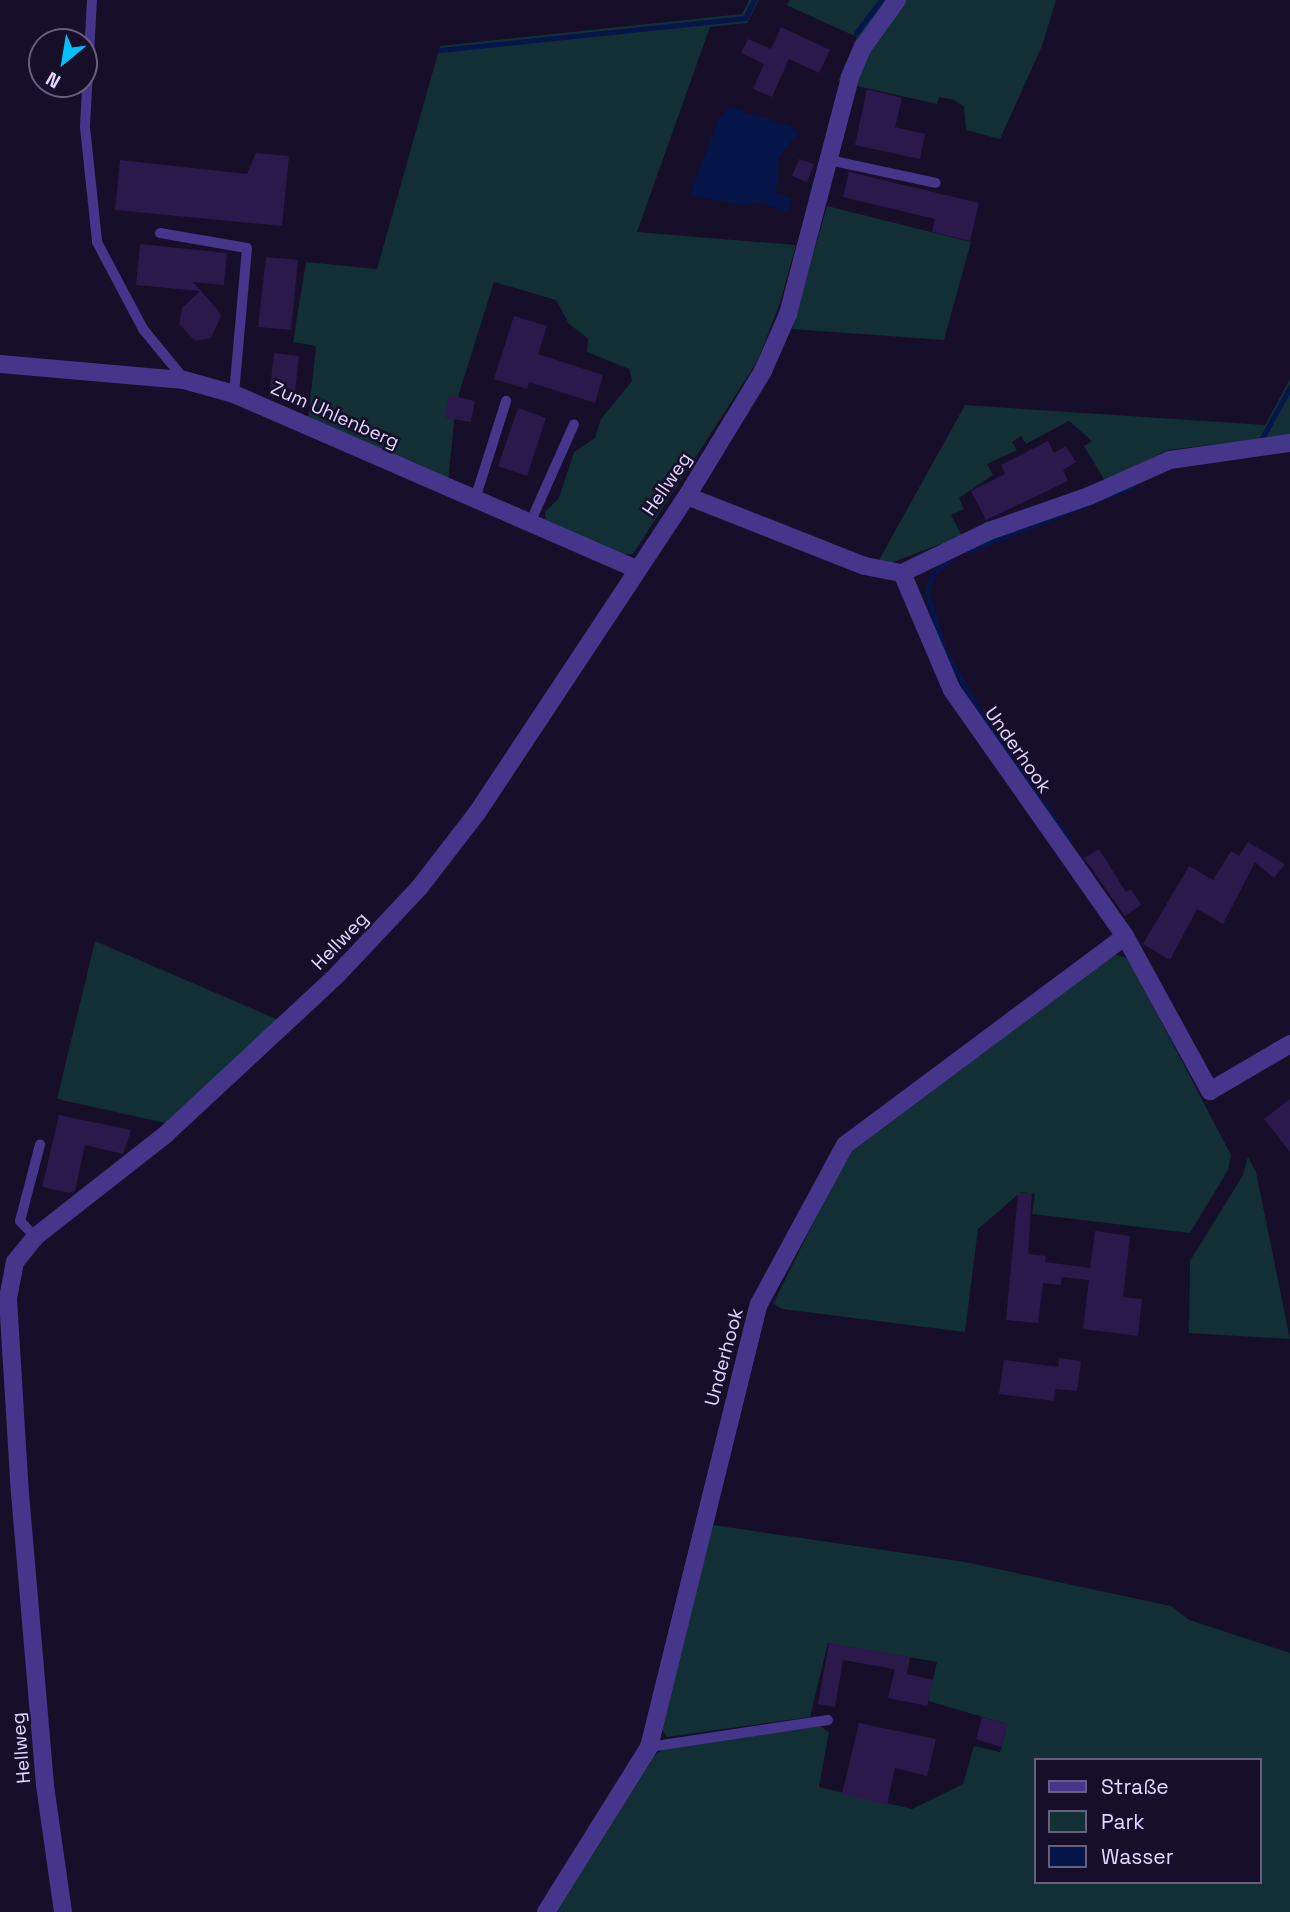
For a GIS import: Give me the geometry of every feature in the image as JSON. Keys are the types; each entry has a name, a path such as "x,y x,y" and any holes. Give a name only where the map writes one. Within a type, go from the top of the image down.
{"street":[{"name":"Hellweg","path":"63,1912 45,1785 8,1298 15,1262 34,1237 165,1135 249,1059 419,888 512,762 636,569 687,496 763,371 788,314 850,77 863,47 897,0"},
{"name":"Zum Uhlenberg","path":"0,364 184,380 234,394 636,569"},
{"path":"687,496 865,566 902,573 989,531 1089,496 1170,460 1290,443"},
{"name":"Underhook","path":"902,573 953,690 1125,936 1210,1091 1290,1044"},
{"name":"Underhook","path":"546,1912 649,1747 759,1304 845,1145 1125,936"}],"lane":[{"path":"92,0 85,127 97,242 142,329 184,380"},
{"path":"829,160 936,183"},
{"path":"160,233 247,248 234,394"},
{"path":"475,499 506,401"},
{"path":"530,523 574,424"},
{"path":"34,1237 20,1221 40,1144"},
{"path":"649,1747 828,1720"}],"green space":[{"path":"749,0 759,0 747,23 710,27 637,232 796,245 780,303 757,362 633,554 618,554 546,525 545,512 559,498 574,452 595,438 601,419 632,381 629,369 587,352 588,338 569,324 556,300 494,282 456,403 448,482 308,421 316,346 293,342 306,262 377,269 440,46 742,14"},
{"path":"790,0 891,0 844,80 838,81 857,37 786,5"},
{"path":"903,0 1056,0 1042,46 1000,139 966,130 964,106 954,100 939,97 937,104 857,86 858,69"},
{"path":"827,206 971,242 944,340 792,329"},
{"path":"1290,379 1290,435 1168,450 1105,481 1084,446 1092,441 1069,421 1026,444 1021,436 1012,442 1017,450 987,464 993,475 959,498 964,509 951,515 962,536 888,564 879,560 965,405 1265,425"},
{"path":"95,941 281,1021 170,1124 57,1099"},
{"path":"1113,954 1128,958 1231,1155 1228,1170 1190,1233 1032,1214 1035,1194 1021,1192 978,1229 965,1332 782,1309 773,1304 850,1149"},
{"path":"1248,1157 1256,1172 1290,1339 1189,1333 1190,1261 1243,1175"},
{"path":"713,1525 965,1562 1171,1606 1189,1620 1290,1653 1290,1912 554,1912 654,1756 665,1748 820,1726 829,1732 819,1787 912,1809 963,1784 974,1746 1000,1752 1007,1724 928,1701 937,1662 828,1643 810,1717 667,1737 661,1728"}],"water":[{"path":"729,107 790,126 798,133 779,158 776,193 792,199 789,212 759,202 743,205 690,195 719,118"}],"building":[{"path":"781,27 830,50 819,73 789,59 772,97 753,89 764,64 741,53 748,39 771,49"},
{"path":"867,89 902,98 895,127 925,134 920,159 855,145"},
{"path":"256,153 289,156 282,226 115,210 120,160 247,174"},
{"path":"799,159 814,164 807,182 792,176"},
{"path":"849,172 979,203 970,241 932,232 935,219 843,197"},
{"path":"140,244 227,253 224,285 193,282 221,316 211,338 195,341 179,324 182,308 200,291 136,285"},
{"path":"266,257 298,260 291,330 258,327"},
{"path":"514,316 547,326 538,354 603,375 595,403 529,382 527,389 494,379"},
{"path":"274,353 299,356 295,392 270,389"},
{"path":"449,395 475,401 471,422 445,418"},
{"path":"518,408 546,418 527,476 498,466"},
{"path":"1048,441 1054,453 1066,446 1076,462 1063,470 1068,481 986,520 971,491 1005,474 1001,465"},
{"path":"1248,842 1285,864 1274,878 1255,862 1223,924 1197,909 1170,960 1143,944 1189,866 1213,880 1231,851 1239,856"},
{"path":"1099,849 1126,892 1131,889 1141,905 1125,916 1084,858"},
{"path":"1290,1099 1290,1152 1264,1119"},
{"path":"59,1115 131,1130 123,1154 85,1145 75,1191 69,1193 42,1187"},
{"path":"1018,1193 1032,1193 1028,1254 1046,1256 1045,1262 1090,1268 1095,1231 1130,1236 1123,1297 1142,1299 1138,1336 1083,1329 1089,1280 1062,1277 1061,1285 1043,1283 1038,1323 1006,1320"},
{"path":"1059,1358 1081,1361 1077,1391 1055,1389 1054,1401 999,1394 1004,1360 1058,1367"},
{"path":"829,1643 910,1657 907,1674 933,1680 927,1706 888,1698 895,1669 843,1660 835,1707 818,1704"},
{"path":"982,1717 1007,1724 1001,1747 976,1739"},
{"path":"859,1723 936,1739 927,1776 895,1768 887,1805 842,1794"}],"waterway":[{"path":"440,50 745,18 754,0"},
{"path":"856,33 881,0"},
{"path":"1261,440 1290,387"},
{"path":"967,551 1133,486"},
{"path":"952,558 933,573 927,593 944,650 989,727 1069,840"}]}
